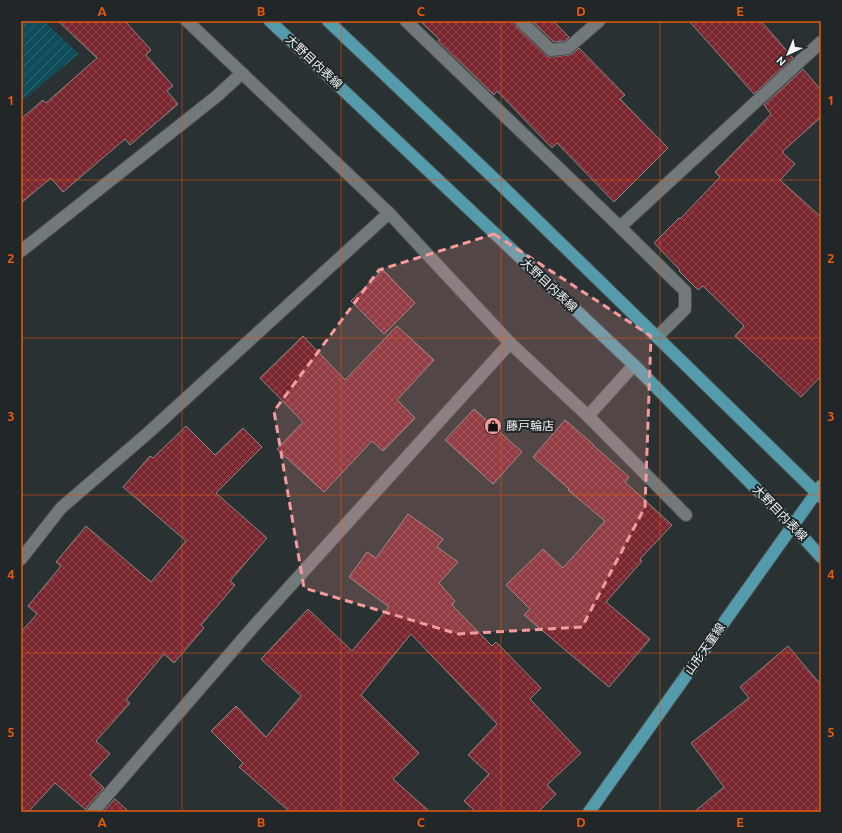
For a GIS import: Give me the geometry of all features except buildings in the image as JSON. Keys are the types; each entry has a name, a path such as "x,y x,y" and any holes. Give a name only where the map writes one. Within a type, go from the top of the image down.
{"main road":[{"name":"大野目内表線","path":"270,21 634,365 793,526 821,557"},
{"path":"328,21 657,337 820,491"},
{"name":"山形天童線","path":"589,812 793,526 820,491"}],"street":[{"path":"187,21 389,213 510,343 588,416 686,515"},
{"path":"406,21 685,291 685,309 657,337"},
{"path":"521,21 551,50 568,48 600,21"},
{"path":"620,227 821,42"},
{"path":"21,251 216,96 242,73"},
{"path":"21,558 61,508 148,433 389,213"},
{"path":"93,812 254,626 510,343"},
{"path":"588,416 634,365"}],"highlighted area":[{"path":"494,234 651,336 645,507 582,627 458,634 304,588 274,411 379,270"}],"shaded area":[{"path":"21,21 44,21 79,54 21,101"}],"place":[{"name":"藤戸輪店","path":"493,426"}]}
